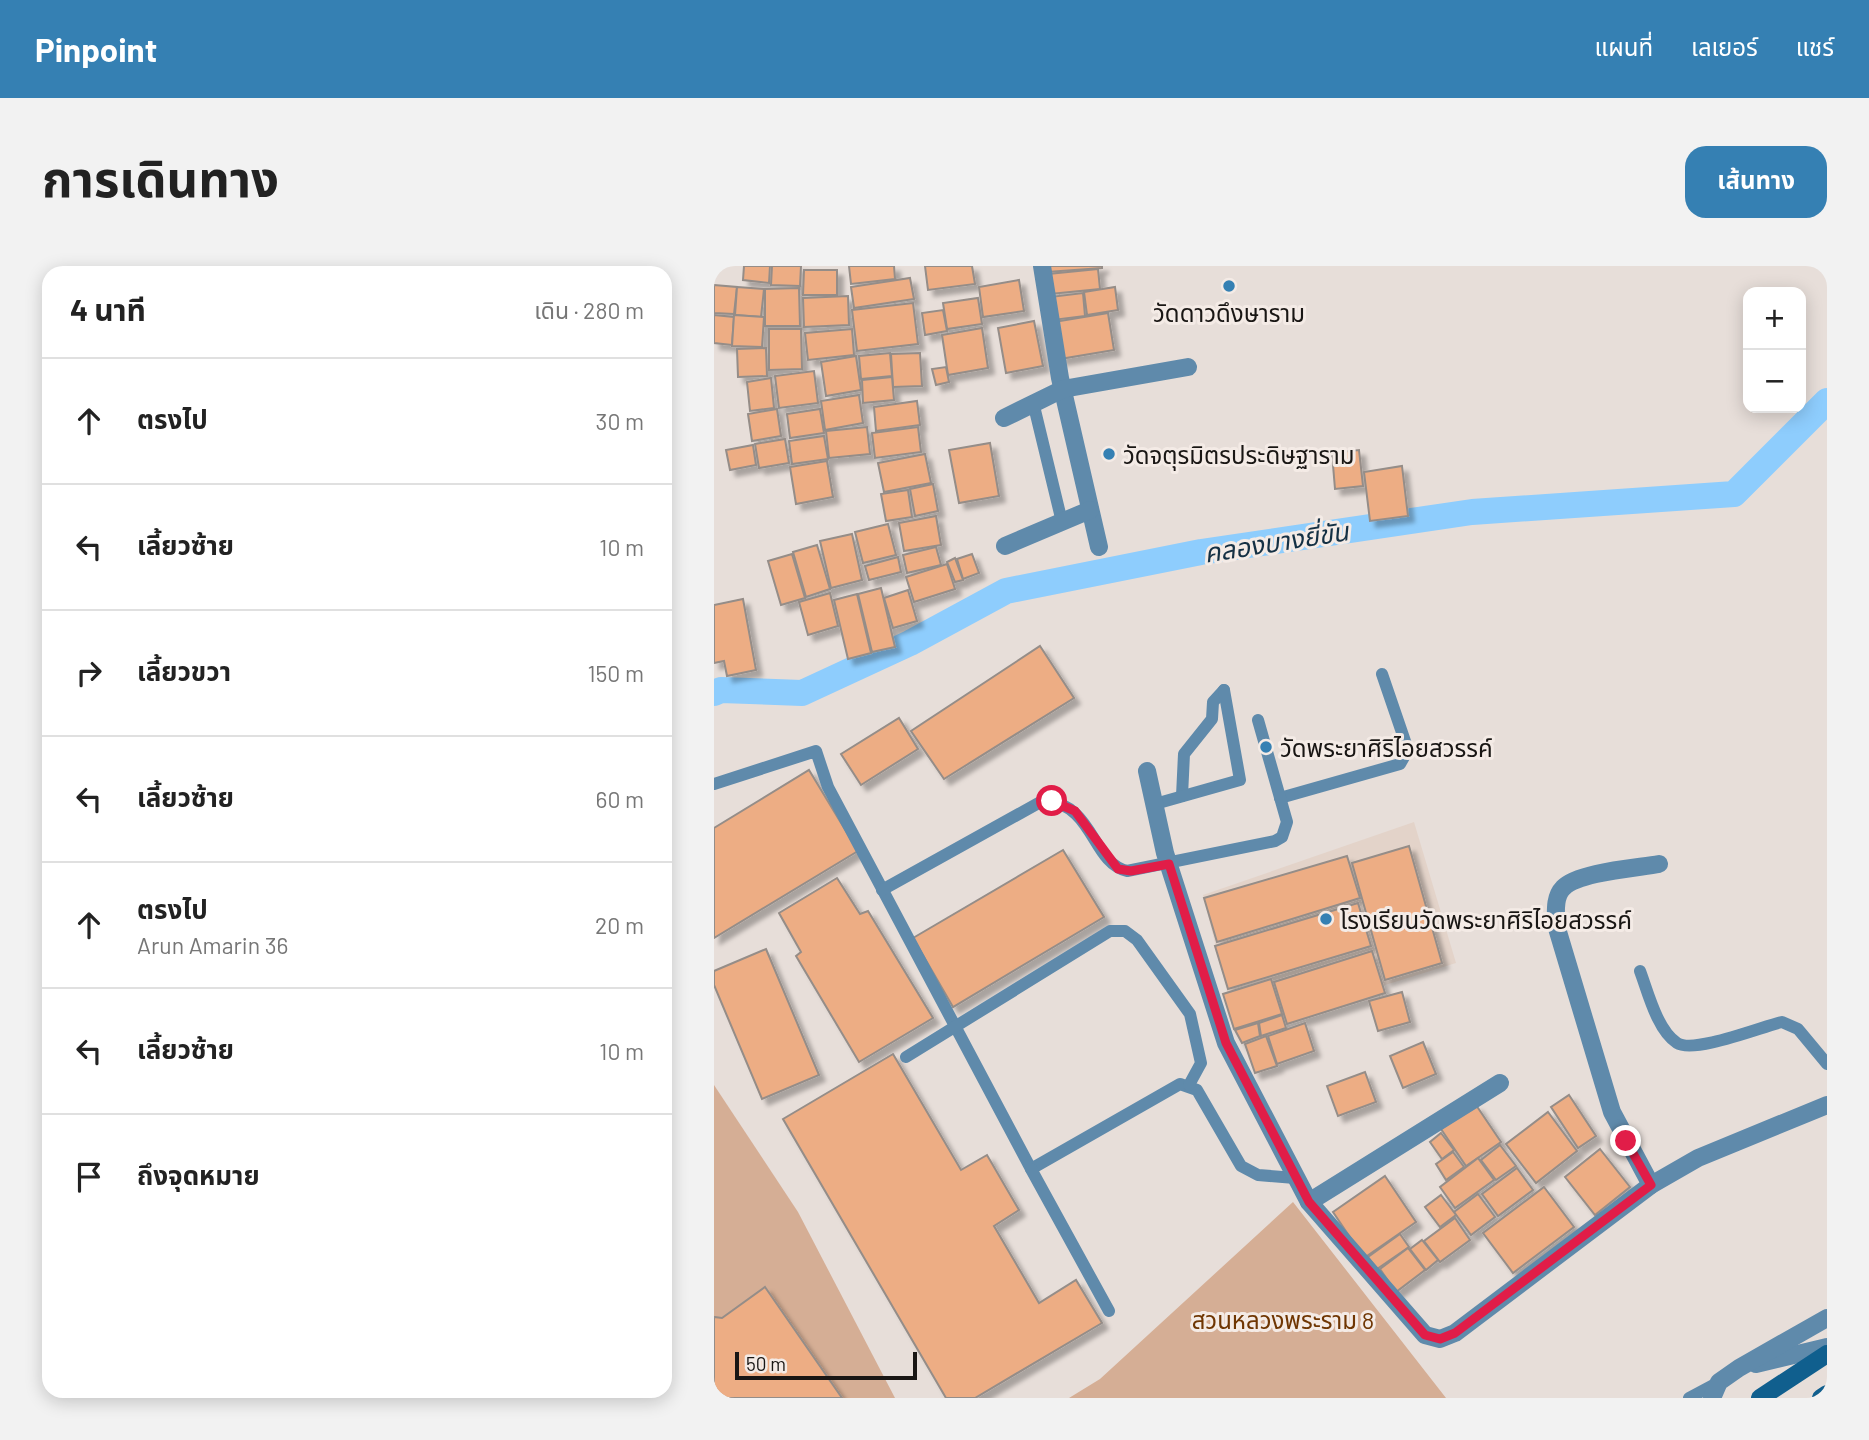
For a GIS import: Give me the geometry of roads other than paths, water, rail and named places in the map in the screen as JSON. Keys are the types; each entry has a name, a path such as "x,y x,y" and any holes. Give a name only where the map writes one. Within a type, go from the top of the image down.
{"main road":[{"path":"1760,1398 1827,1354"},
{"path":"1821,1398 1827,1394"}],"street":[{"path":"1042,266 1063,389 1098,547"},
{"path":"1004,418 1063,389 1188,367"},
{"path":"1005,545 1090,510"},
{"path":"1147,771 1169,864 1226,1043 1309,1202 1425,1335 1440,1339 1455,1333 1651,1185 1698,1158 1827,1104"},
{"path":"1651,1185 1612,1112 1556,925 1556,904 1562,888 1576,879 1659,864"},
{"path":"1309,1202 1500,1083"},
{"path":"1715,1390 1739,1368 1827,1318"},
{"path":"1739,1368 1807,1354 1827,1346"}],"lane":[{"path":"1033,402 1062,522"},
{"path":"1280,798 1400,764 1408,750 1382,674"},
{"path":"1155,804 1240,780 1224,690 1213,702 1212,719 1184,754 1182,796"},
{"path":"883,890 1044,800 1064,804 1075,811 1118,869 1131,871 1169,864 1282,837 1287,822 1258,720"},
{"path":"714,784 816,751 828,787 1109,1311"},
{"path":"906,1057 954,1025 1110,932 1125,931 1137,940 1189,1014 1201,1063 1189,1085"},
{"path":"1640,971 1663,1028 1677,1043 1692,1047 1782,1022 1798,1029 1827,1064"},
{"path":"1031,1169 1180,1084 1197,1090 1241,1166 1258,1175 1295,1178"},
{"path":"1689,1398 1715,1390"}],"waterway":[{"name":"คลองบางยี่ขัน","path":"714,693 721,690 802,693 910,643 1006,591 1201,552 1472,512 1734,494 1827,401"}],"place":[{"name":"วัดดาวดึงษาราม","path":"1229,286"},
{"name":"วัดจตุรมิตรประดิษฐาราม","path":"1109,454"},
{"name":"วัดพระยาศิริไอยสวรรค์","path":"1266,747"},
{"name":"โรงเรียนวัดพระยาศิริไอยสวรรค์","path":"1326,919"}],"park label":[{"name":"สวนหลวงพระราม 8","path":"1283,1319"}]}
